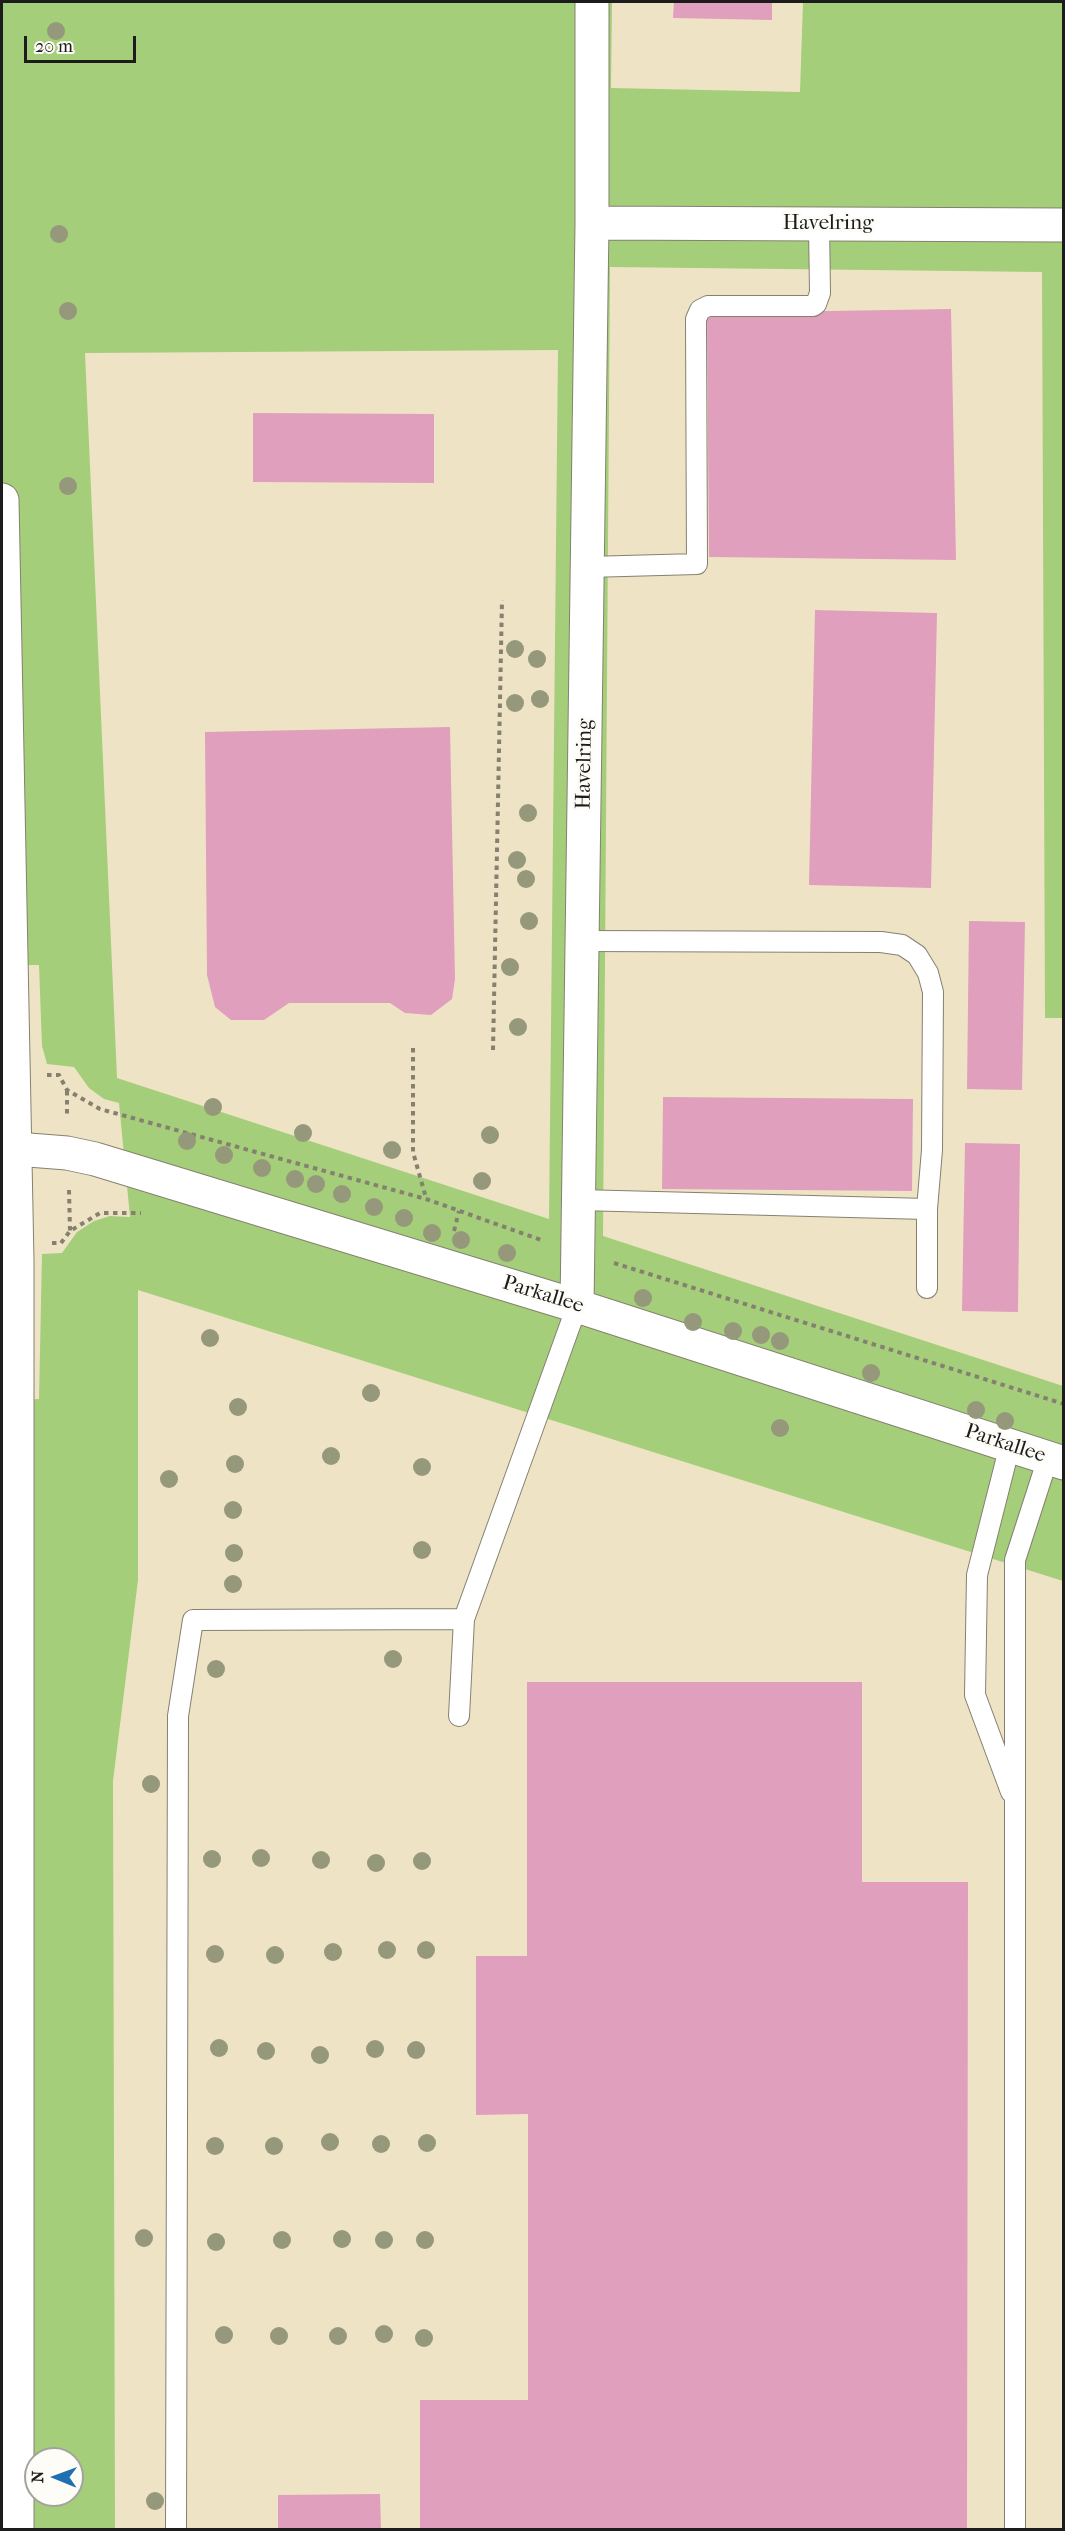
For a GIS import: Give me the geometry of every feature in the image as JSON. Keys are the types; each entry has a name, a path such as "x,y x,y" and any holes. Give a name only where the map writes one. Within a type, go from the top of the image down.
{"street":[{"name":"Havelring","path":"577,1306 592,223 592,2"},
{"name":"Havelring","path":"592,223 1064,225"},
{"path":"2,500 16,1149 17,2529"},
{"name":"Parkallee","path":"16,1149 67,1153 95,1159 577,1306 1056,1460"}],"lane":[{"path":"588,567 697,564 696,319 700,310 708,306 816,304 819,293 819,224"},
{"path":"582,941 881,942 902,945 917,955 928,973 933,992 932,1150 927,1209 927,1288"},
{"path":"579,1200 927,1209"},
{"path":"459,1716 464,1619 577,1306"},
{"path":"1010,1445 977,1575 975,1695 1016,1807"},
{"path":"1015,2529 1015,1560 1056,1460"},
{"path":"176,2529 178,1716 193,1620 464,1619"}],"path":[{"path":"493,1050 502,600"},
{"path":"413,1048 413,1152 426,1199"},
{"path":"15,1075 59,1075 67,1090 100,1108 426,1199 578,1252 1064,1404"},
{"path":"46,1243 61,1243 70,1231"}],"green space":[{"path":"2,2 612,2 611,88 800,92 803,2 1063,2 1063,1018 1045,1018 1042,272 610,267 603,1236 1063,1386 1063,1581 138,1290 138,1580 113,1781 115,2529 2,2529 2,1401 39,1399 42,1254 62,1253 77,1232 94,1221 110,1216 130,1217 119,1103 104,1099 89,1088 74,1067 47,1064 42,1046 39,965 2,965","holes":["558,350 549,1219 117,1078 85,353"]}],"building":[{"path":"674,2 772,2 772,20 673,18"},
{"path":"951,309 956,560 709,557 707,313"},
{"path":"253,413 434,414 434,483 253,482"},
{"path":"815,610 937,613 931,888 809,885"},
{"path":"450,727 455,979 452,999 431,1015 405,1013 390,1003 289,1003 264,1020 231,1020 215,1007 207,975 205,732"},
{"path":"969,921 1025,922 1022,1090 967,1089"},
{"path":"663,1097 913,1099 912,1191 662,1189"},
{"path":"965,1143 1020,1144 1018,1312 962,1311"},
{"path":"527,1682 862,1682 862,1882 968,1882 967,2530 420,2530 420,2400 528,2400 528,2114 476,2115 476,1956 527,1956"},
{"path":"380,2494 381,2530 278,2530 278,2495"}]}
